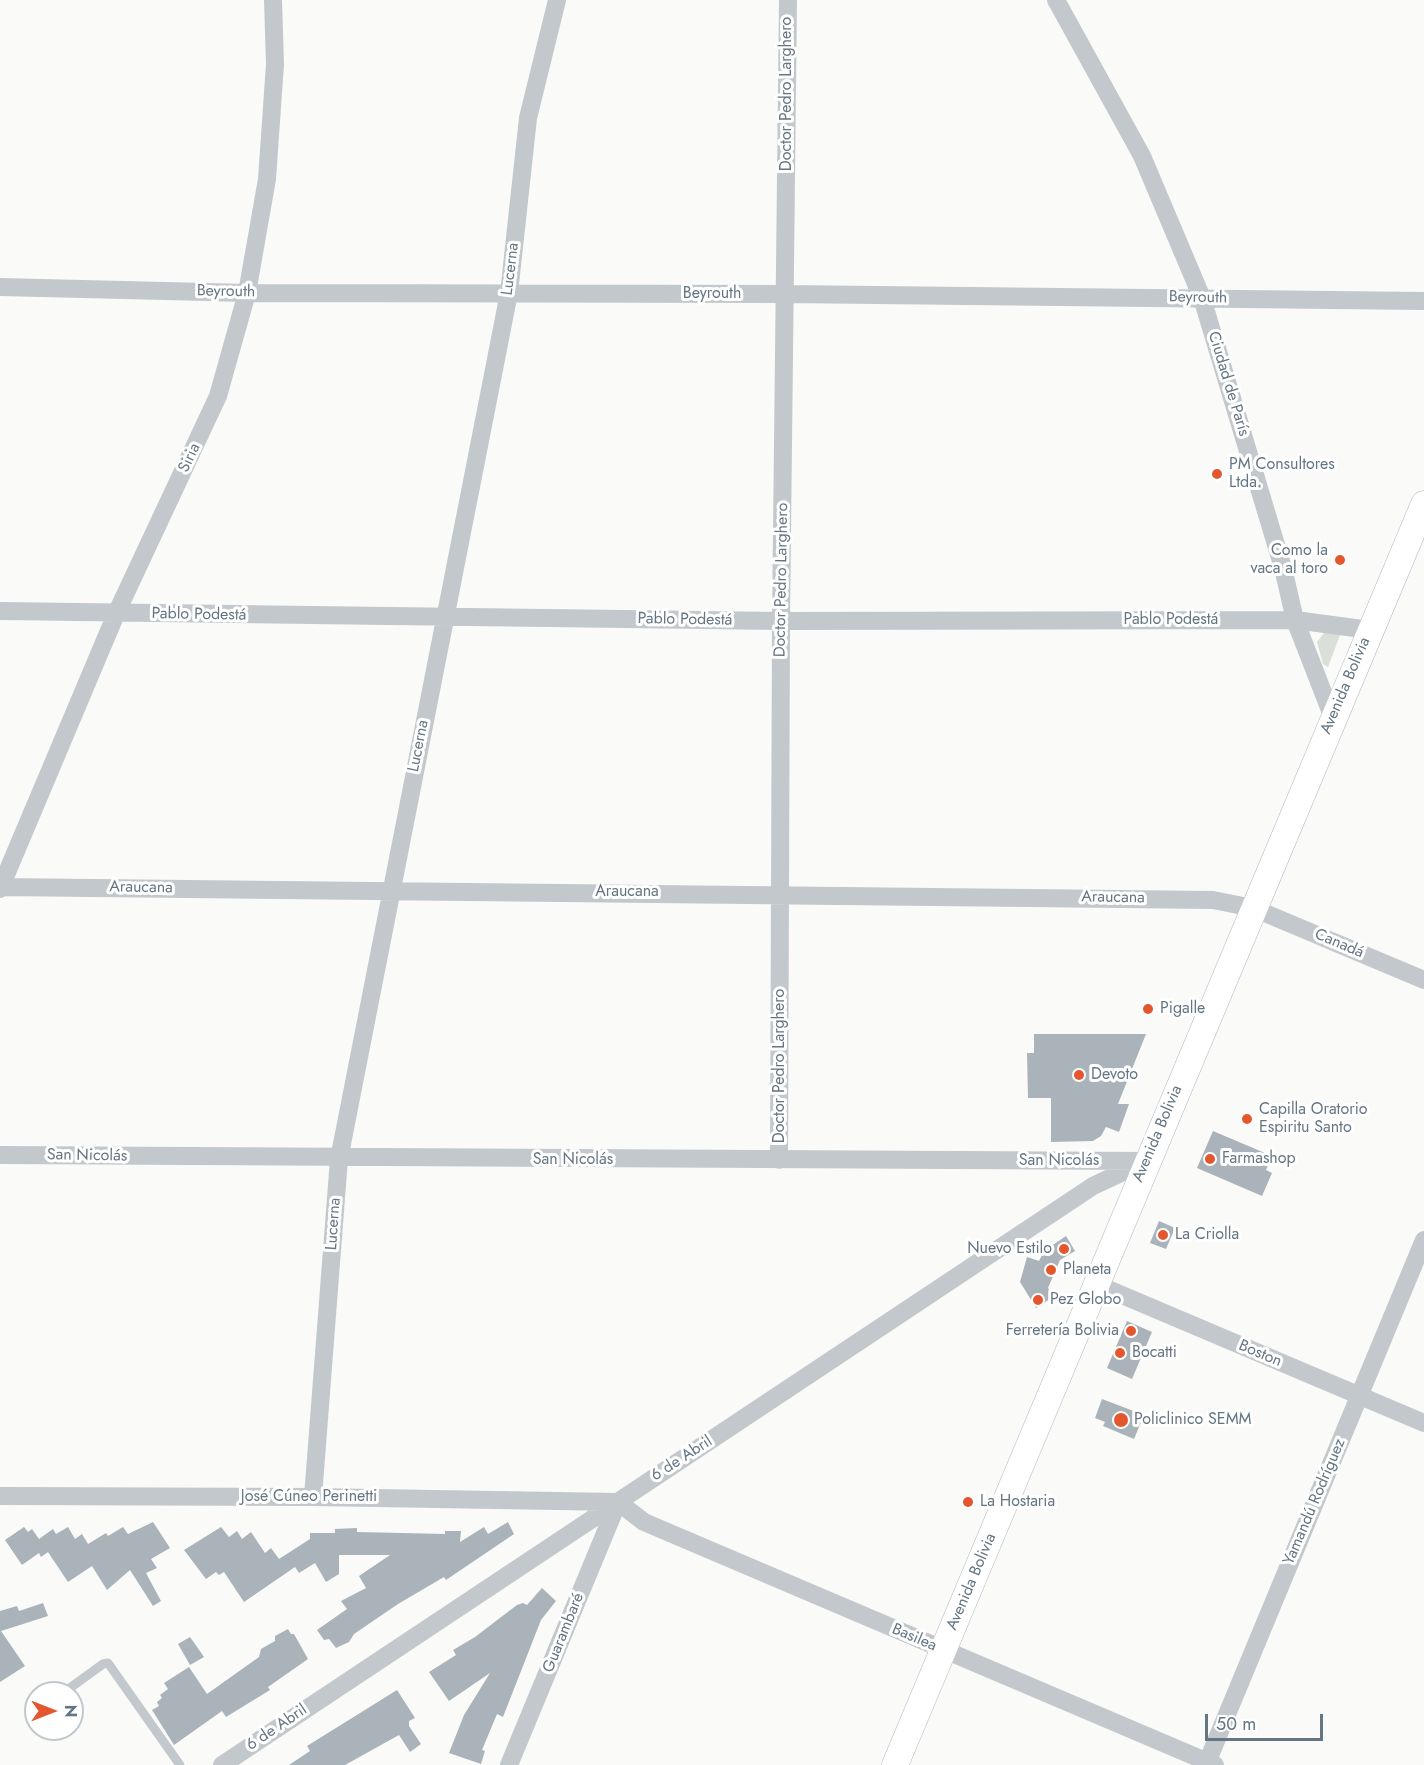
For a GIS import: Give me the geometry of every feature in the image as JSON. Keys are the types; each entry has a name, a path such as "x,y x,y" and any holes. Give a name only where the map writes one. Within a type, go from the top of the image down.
{"street":[{"name":"Siria","path":"0,887 116,614 218,396 248,293 267,179 275,64 273,0"},
{"name":"Lucerna","path":"313,1497 339,1159 509,293 528,118 557,0"},
{"name":"Doctor Pedro Larghero","path":"779,1160 781,621 788,0"},
{"name":"Ciudad de París","path":"1056,0 1142,156 1202,298 1283,568 1295,620 1333,718"},
{"name":"Beyrouth","path":"0,287 248,293 786,294 1424,301"},
{"name":"Avenida Bolivia","path":"895,1765 1146,1161 1424,504"},
{"name":"Pablo Podestá","path":"0,611 781,621 1295,620 1370,630"},
{"name":"Araucana","path":"0,887 780,893 1213,900 1253,908"},
{"name":"Canadá","path":"1253,908 1424,980"},
{"name":"San Nicolás","path":"0,1155 339,1159 1146,1161"},
{"name":"6 de Abril","path":"222,1765 1093,1186 1146,1161"},
{"name":"Yamandú Rodríguez","path":"1210,1764 1424,1240"},
{"name":"Boston","path":"1096,1284 1424,1423"},
{"name":"José Cúneo Perinetti","path":"0,1496 313,1497 618,1502"},
{"name":"Basilea","path":"618,1502 644,1522 1210,1764"},
{"name":"Guarambaré","path":"509,1765 618,1502"}],"lane":[{"path":"80,1681 103,1664 108,1663 180,1765"}],"shaded area":[{"path":"1334,631 1340,635 1328,667 1323,664 1317,642 1324,633"}],"building":[{"name":"Devoto","path":"1034,1034 1146,1034 1118,1104 1129,1104 1119,1132 1106,1127 1101,1136 1093,1141 1051,1142 1051,1098 1028,1098 1027,1053 1034,1053"},
{"path":"1213,1131 1272,1156 1266,1170 1272,1173 1262,1196 1197,1168"},
{"name":"La Criolla","path":"1159,1221 1175,1228 1166,1249 1150,1243"},
{"path":"1066,1236 1075,1251 1060,1260 1048,1288 1053,1297 1036,1308 1020,1282 1027,1257 1039,1261 1044,1251"},
{"path":"1127,1321 1152,1332 1132,1379 1107,1368"},
{"name":"Policlinico SEMM","path":"1102,1399 1144,1415 1134,1439 1103,1426 1105,1422 1095,1418"},
{"path":"153,1522 170,1548 151,1559 157,1568 146,1573 161,1601 153,1606 130,1570 107,1590 92,1566 68,1582 48,1552 41,1557 39,1553 22,1565 5,1540 24,1527 28,1532 32,1529 39,1539 53,1529 56,1534 68,1527 75,1539 82,1534 88,1544 106,1533 108,1536 123,1527 128,1534"},
{"path":"508,1522 514,1534 446,1580 444,1577 398,1604 354,1634 349,1642 336,1648 329,1639 324,1640 317,1630 347,1609 341,1601 366,1588 359,1576 390,1555 339,1555 339,1574 326,1582 315,1563 299,1573 295,1567 244,1602 224,1572 219,1575 216,1572 206,1579 184,1550 221,1527 229,1537 237,1531 242,1539 251,1532 265,1553 271,1548 279,1559 310,1539 310,1533 335,1533 335,1529 357,1528 357,1532 445,1534 445,1531 461,1531 460,1542 484,1527 488,1534"},
{"path":"542,1588 556,1601 541,1620 503,1717 497,1714 482,1750 485,1751 481,1764 449,1753 464,1715 490,1673 449,1701 429,1672 456,1655 453,1650 475,1637 517,1605 523,1603 527,1605"},
{"path":"43,1603 48,1616 1,1631 25,1666 0,1682 0,1611 17,1606 19,1611"},
{"path":"288,1629 291,1634 294,1634 308,1659 268,1687 270,1690 226,1717 222,1711 174,1745 152,1710 159,1706 157,1702 162,1698 160,1695 168,1689 164,1683 189,1667 207,1694 259,1657 261,1649 275,1641 275,1636"},
{"path":"190,1637 204,1657 190,1665 178,1644"},
{"path":"397,1690 415,1718 409,1721 409,1726 421,1744 410,1752 399,1735 345,1765 289,1765 310,1751 307,1746"}],"place":[{"name":"PM Consultores Ltda.","path":"1217,474"},
{"name":"Como la vaca al toro","path":"1340,560"},
{"name":"Pigalle","path":"1148,1009"},
{"name":"Devoto","path":"1079,1075"},
{"name":"Capilla Oratorio Espiritu Santo","path":"1247,1119"},
{"name":"Farmashop","path":"1210,1159"},
{"name":"La Criolla","path":"1163,1235"},
{"name":"Nuevo Estilo","path":"1064,1249"},
{"name":"Planeta","path":"1051,1270"},
{"name":"Pez Globo","path":"1038,1300"},
{"name":"Ferretería Bolivia","path":"1131,1331"},
{"name":"Bocatti","path":"1120,1353"},
{"name":"Policlinico SEMM","path":"1121,1420"},
{"name":"La Hostaria","path":"968,1502"}]}
